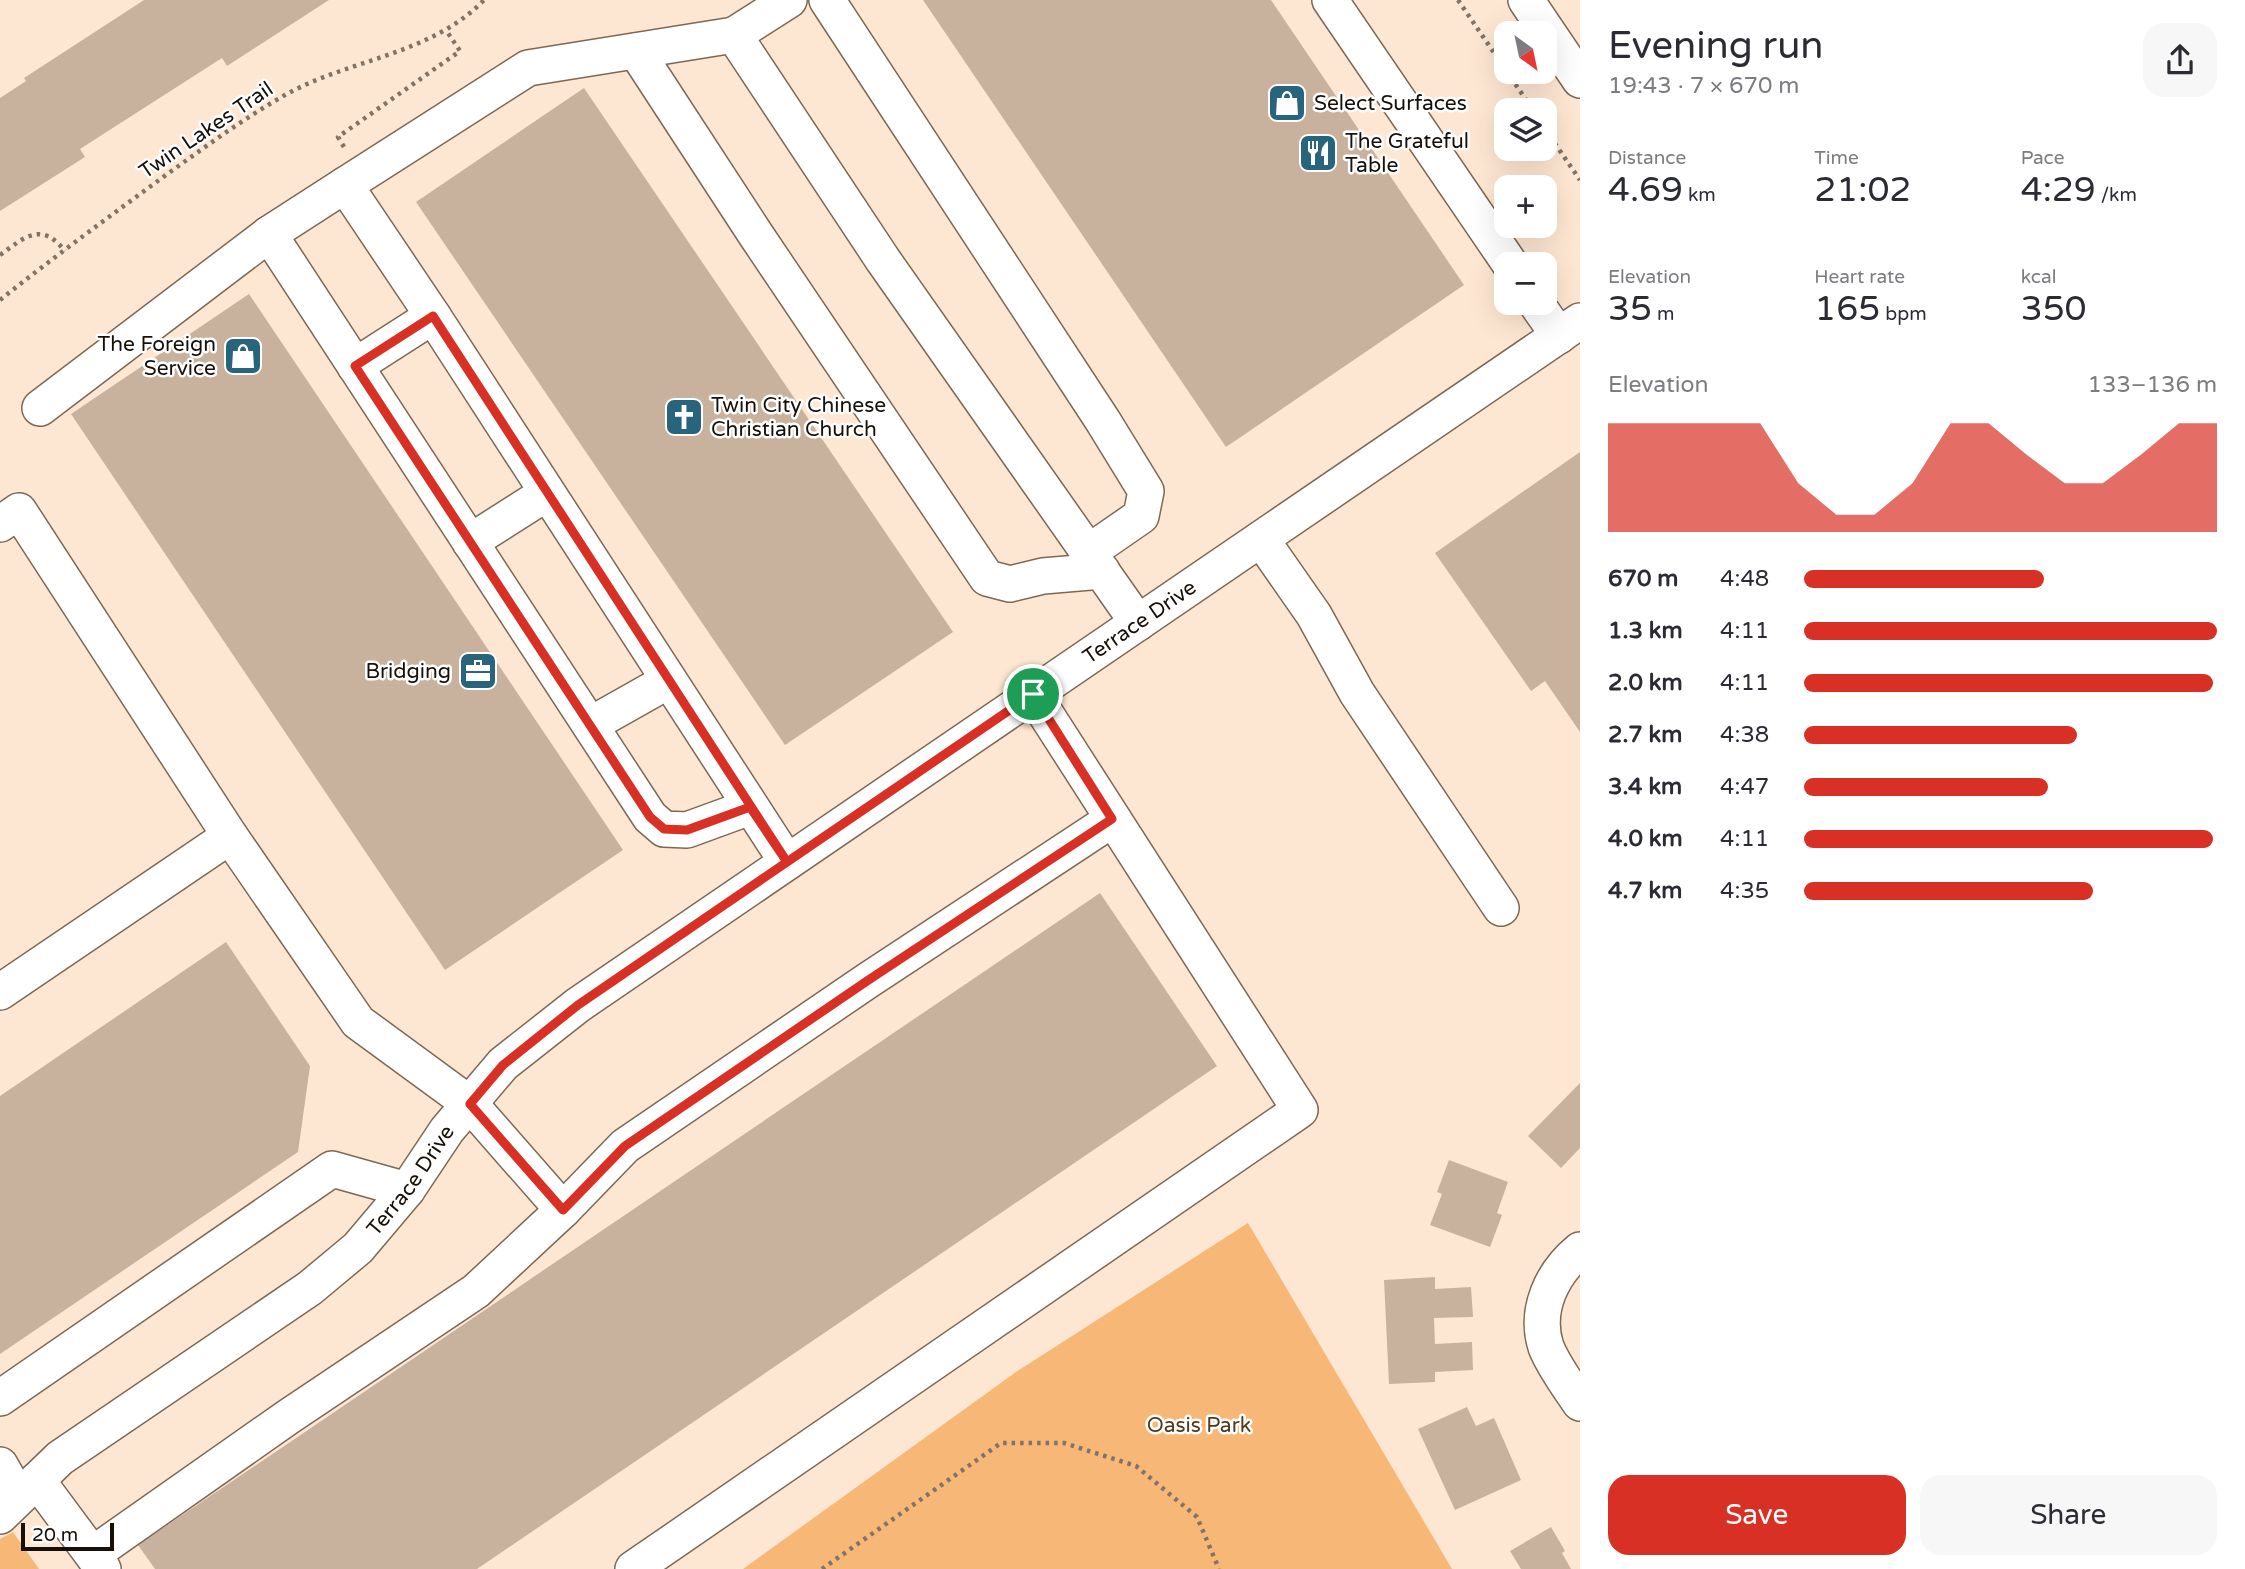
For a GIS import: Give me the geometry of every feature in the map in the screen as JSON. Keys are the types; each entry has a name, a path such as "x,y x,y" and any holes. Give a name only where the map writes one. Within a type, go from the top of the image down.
{"street":[{"path":"40,408 269,234 528,68 734,35 789,0"},
{"path":"636,51 756,235 987,578 1010,584 1096,562 1141,516 1146,491 827,0"},
{"path":"1330,0 1502,252"},
{"path":"1526,0 1580,80"},
{"path":"734,35 883,260 1138,622"},
{"path":"345,185 787,862"},
{"path":"269,234 650,817 664,829 687,830 750,807"},
{"path":"1551,315 1569,329"},
{"path":"355,366 433,316"},
{"name":"Terrace Drive","path":"0,1516 21,1473 310,1288 358,1248 407,1190 447,1130 503,1065 578,1005 1569,329"},
{"path":"470,542 547,493"},
{"path":"6,507 359,1022 470,1104 563,1210"},
{"path":"1261,539 1314,615 1357,693 1501,908"},
{"path":"590,724 668,681"},
{"path":"633,1569 1300,1110 1033,694"},
{"path":"21,1473 98,1562 288,1417 476,1291 563,1210 625,1146 1112,819"},
{"path":"0,992 230,836"},
{"path":"0,1398 332,1169 407,1190"},
{"path":"1580,1250 1555,1277 1545,1298 1542,1321 1546,1345 1557,1368 1580,1403"}],"path":[{"name":"Twin Lakes Trail","path":"0,300 239,122 287,94 322,78 407,48 446,30 470,15 484,0"},
{"path":"1458,0 1524,98"},
{"path":"345,185 350,156 338,137 460,51 446,30"},
{"path":"1557,146 1580,180"},
{"path":"0,255 27,236 43,234 54,238 65,251"},
{"path":"822,1569 1001,1443 1064,1443 1136,1466 1197,1517 1219,1569"}],"green space":[{"name":"Oasis Park","path":"1248,1223 1452,1569 743,1569 1016,1372"},
{"path":"13,1532 39,1569 0,1569 0,1539"}],"building":[{"path":"144,0 329,0 227,66 222,58 80,149 85,157 0,211 0,98 26,81 24,78"},
{"path":"923,0 1271,0 1464,285 1226,447"},
{"name":"Twin City Chinese Christian Church","path":"584,88 953,632 785,745 416,202"},
{"path":"249,294 623,850 445,970 71,414"},
{"path":"1580,452 1580,732 1545,681 1531,691 1435,553"},
{"path":"1100,893 1217,1066 477,1569 155,1569 138,1545"},
{"path":"226,942 310,1066 298,1152 0,1354 0,1096"},
{"path":"1580,1083 1580,1148 1561,1168 1528,1136"},
{"path":"1449,1160 1508,1182 1497,1213 1502,1215 1490,1247 1430,1225 1442,1194 1437,1192"},
{"path":"1435,1277 1435,1289 1471,1287 1473,1317 1434,1318 1435,1344 1472,1342 1473,1370 1435,1372 1435,1382 1389,1384 1384,1280"},
{"path":"1467,1407 1476,1426 1494,1418 1521,1480 1455,1510 1418,1429"},
{"path":"1551,1527 1565,1551 1562,1553 1571,1569 1521,1569 1510,1551"}],"place":[{"name":"Select Surfaces","path":"1287,103"},
{"name":"The Grateful Table","path":"1318,153"},
{"name":"The Foreign Service","path":"243,356"},
{"name":"Twin City Chinese Christian Church","path":"684,417"},
{"name":"Bridging","path":"478,671"}],"route":[{"path":"1033,694 787,862 750,807 687,830 664,829 650,817 355,366 433,316 787,862 578,1005 503,1065 470,1104 563,1210 625,1146 1112,819 1033,694"}]}
